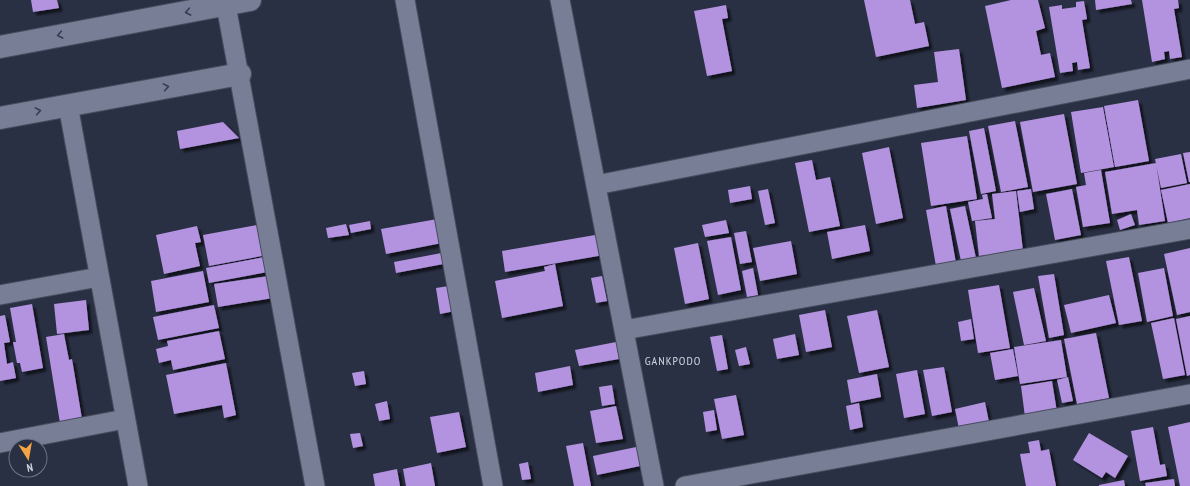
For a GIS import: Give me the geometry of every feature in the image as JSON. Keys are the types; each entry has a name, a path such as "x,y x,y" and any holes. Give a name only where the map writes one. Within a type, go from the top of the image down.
{"street":[{"path":"0,47 226,2 250,0"},
{"path":"405,0 493,486"},
{"path":"560,0 654,486"},
{"path":"226,2 315,486"},
{"path":"596,185 1190,69"},
{"path":"0,118 240,74"},
{"path":"68,105 138,486"},
{"path":"624,330 1190,229"},
{"path":"0,295 99,278"},
{"path":"685,486 1190,394"},
{"path":"0,443 125,419"}],"building":[{"path":"31,0 57,0 59,8 33,12"},
{"path":"864,0 910,0 915,24 924,22 929,46 876,57"},
{"path":"1011,0 1038,0 1045,28 1036,31 1041,55 1050,53 1055,77 1002,88 985,6"},
{"path":"1095,0 1131,0 1132,4 1096,10"},
{"path":"1142,0 1178,0 1179,8 1174,9 1182,57 1170,59 1169,51 1164,52 1165,59 1152,62"},
{"path":"1084,1 1087,19 1082,20 1090,68 1078,70 1077,62 1072,63 1073,71 1060,73 1049,7 1062,5 1062,9 1076,7 1076,2"},
{"path":"726,5 728,18 722,19 732,71 707,76 694,11"},
{"path":"959,49 966,100 917,108 914,85 938,82 934,52"},
{"path":"1138,100 1149,161 1115,167 1104,106"},
{"path":"1103,107 1114,167 1081,173 1071,112"},
{"path":"1064,114 1077,184 1033,192 1020,122"},
{"path":"1015,121 1028,187 1001,192 988,126"},
{"path":"223,122 239,138 180,149 177,131"},
{"path":"984,128 996,191 981,194 969,131"},
{"path":"967,136 977,199 931,206 921,143"},
{"path":"889,147 903,218 876,224 862,153"},
{"path":"1190,152 1190,182 1189,182 1183,153"},
{"path":"1181,154 1187,183 1161,188 1155,159"},
{"path":"812,160 816,180 830,177 840,226 809,232 795,163"},
{"path":"1156,163 1165,221 1139,225 1137,210 1112,214 1105,172"},
{"path":"1101,170 1110,223 1083,227 1076,187 1086,185 1084,173"},
{"path":"1190,184 1190,218 1168,223 1161,190"},
{"path":"750,186 752,199 730,203 728,190"},
{"path":"768,189 775,223 765,225 758,191"},
{"path":"1031,189 1034,209 1020,212 1017,191"},
{"path":"1072,189 1081,235 1055,240 1046,194"},
{"path":"1016,191 1023,251 979,256 975,221 995,219 992,194"},
{"path":"987,194 992,218 972,221 968,202 983,199 982,195"},
{"path":"946,206 956,263 936,266 926,210"},
{"path":"965,206 976,258 961,261 950,209"},
{"path":"1131,214 1135,225 1120,230 1117,220"},
{"path":"443,218 447,242 386,254 381,229"},
{"path":"726,220 729,233 705,237 702,225"},
{"path":"370,221 371,229 351,233 349,225"},
{"path":"262,224 267,255 209,266 203,235"},
{"path":"346,224 349,235 328,238 326,228"},
{"path":"865,225 870,251 832,259 827,232"},
{"path":"197,226 201,242 195,243 200,266 164,274 156,235"},
{"path":"746,231 752,262 740,264 734,233"},
{"path":"601,234 604,255 505,272 502,251"},
{"path":"731,237 741,290 718,295 707,241"},
{"path":"791,241 797,274 760,281 753,248"},
{"path":"698,243 709,299 685,304 674,248"},
{"path":"1190,248 1190,312 1177,315 1164,254"},
{"path":"452,251 454,262 396,273 394,262"},
{"path":"270,256 273,271 209,283 206,268"},
{"path":"1129,257 1142,321 1119,325 1106,261"},
{"path":"555,264 563,306 502,318 495,281 545,271 544,267"},
{"path":"753,268 758,295 747,297 742,271"},
{"path":"1164,268 1173,316 1147,322 1138,273"},
{"path":"203,271 209,302 156,312 151,281"},
{"path":"1054,274 1064,335 1049,338 1038,276"},
{"path":"269,276 273,298 218,307 214,284"},
{"path":"602,276 607,301 596,303 591,278"},
{"path":"455,285 460,310 440,314 436,288"},
{"path":"999,285 1010,348 978,353 968,290"},
{"path":"1034,288 1046,341 1024,345 1013,292"},
{"path":"1109,295 1116,323 1071,333 1064,305"},
{"path":"86,300 89,330 57,334 54,304"},
{"path":"32,304 43,368 22,372 20,363 17,363 13,342 16,342 10,308"},
{"path":"214,305 219,328 158,340 153,317"},
{"path":"825,310 832,347 806,352 799,315"},
{"path":"877,310 889,367 859,373 847,316"},
{"path":"5,315 10,342 4,343 7,364 13,362 16,378 0,381 0,316"},
{"path":"1190,316 1190,375 1187,376 1176,319"},
{"path":"1174,318 1185,375 1163,379 1151,323"},
{"path":"971,319 974,339 961,341 958,322"},
{"path":"219,331 225,359 173,370 171,360 159,363 156,349 168,346 167,341"},
{"path":"1096,333 1109,398 1077,404 1064,339"},
{"path":"64,334 69,360 72,359 82,419 60,423 46,337"},
{"path":"795,334 799,355 777,359 773,339"},
{"path":"722,335 728,369 717,371 710,337"},
{"path":"1061,340 1067,377 1020,384 1014,347"},
{"path":"616,342 619,359 579,366 575,350"},
{"path":"746,347 750,364 739,366 735,350"},
{"path":"1013,349 1018,376 995,380 990,353"},
{"path":"226,363 236,415 224,418 222,405 174,414 166,375"},
{"path":"570,366 573,385 538,392 535,373"},
{"path":"944,367 952,412 932,416 923,370"},
{"path":"917,370 925,414 904,418 896,374"},
{"path":"364,371 366,384 355,386 352,373"},
{"path":"877,374 881,397 851,403 847,380"},
{"path":"1068,377 1073,401 1062,403 1057,380"},
{"path":"1052,381 1057,412 1025,417 1021,386"},
{"path":"612,385 615,404 602,406 599,387"},
{"path":"736,395 744,435 722,439 714,399"},
{"path":"387,401 390,419 379,421 375,404"},
{"path":"985,402 989,422 959,429 955,409"},
{"path":"859,403 863,427 850,430 846,406"},
{"path":"616,406 623,439 596,443 590,411"},
{"path":"714,410 717,430 706,432 703,412"},
{"path":"459,412 466,447 437,453 430,417"},
{"path":"1190,422 1190,486 1180,486 1168,427"},
{"path":"1153,427 1160,465 1165,464 1167,476 1140,481 1131,431"},
{"path":"360,433 363,446 353,448 350,434"},
{"path":"1089,433 1128,456 1115,478 1106,472 1102,478 1073,460"},
{"path":"1039,440 1041,451 1049,449 1056,486 1026,486 1020,454 1030,453 1028,442"},
{"path":"583,443 591,486 574,486 566,446"},
{"path":"641,446 645,465 597,475 593,456"},
{"path":"528,462 531,479 522,480 519,464"},
{"path":"431,463 435,486 406,486 403,469"},
{"path":"397,469 400,486 375,486 373,474"},
{"path":"1174,479 1175,486 1146,486 1145,483"},
{"path":"1124,480 1125,486 1099,486 1099,485"}],"district":[{"name":"GANKPODO","path":"673,361"}]}
